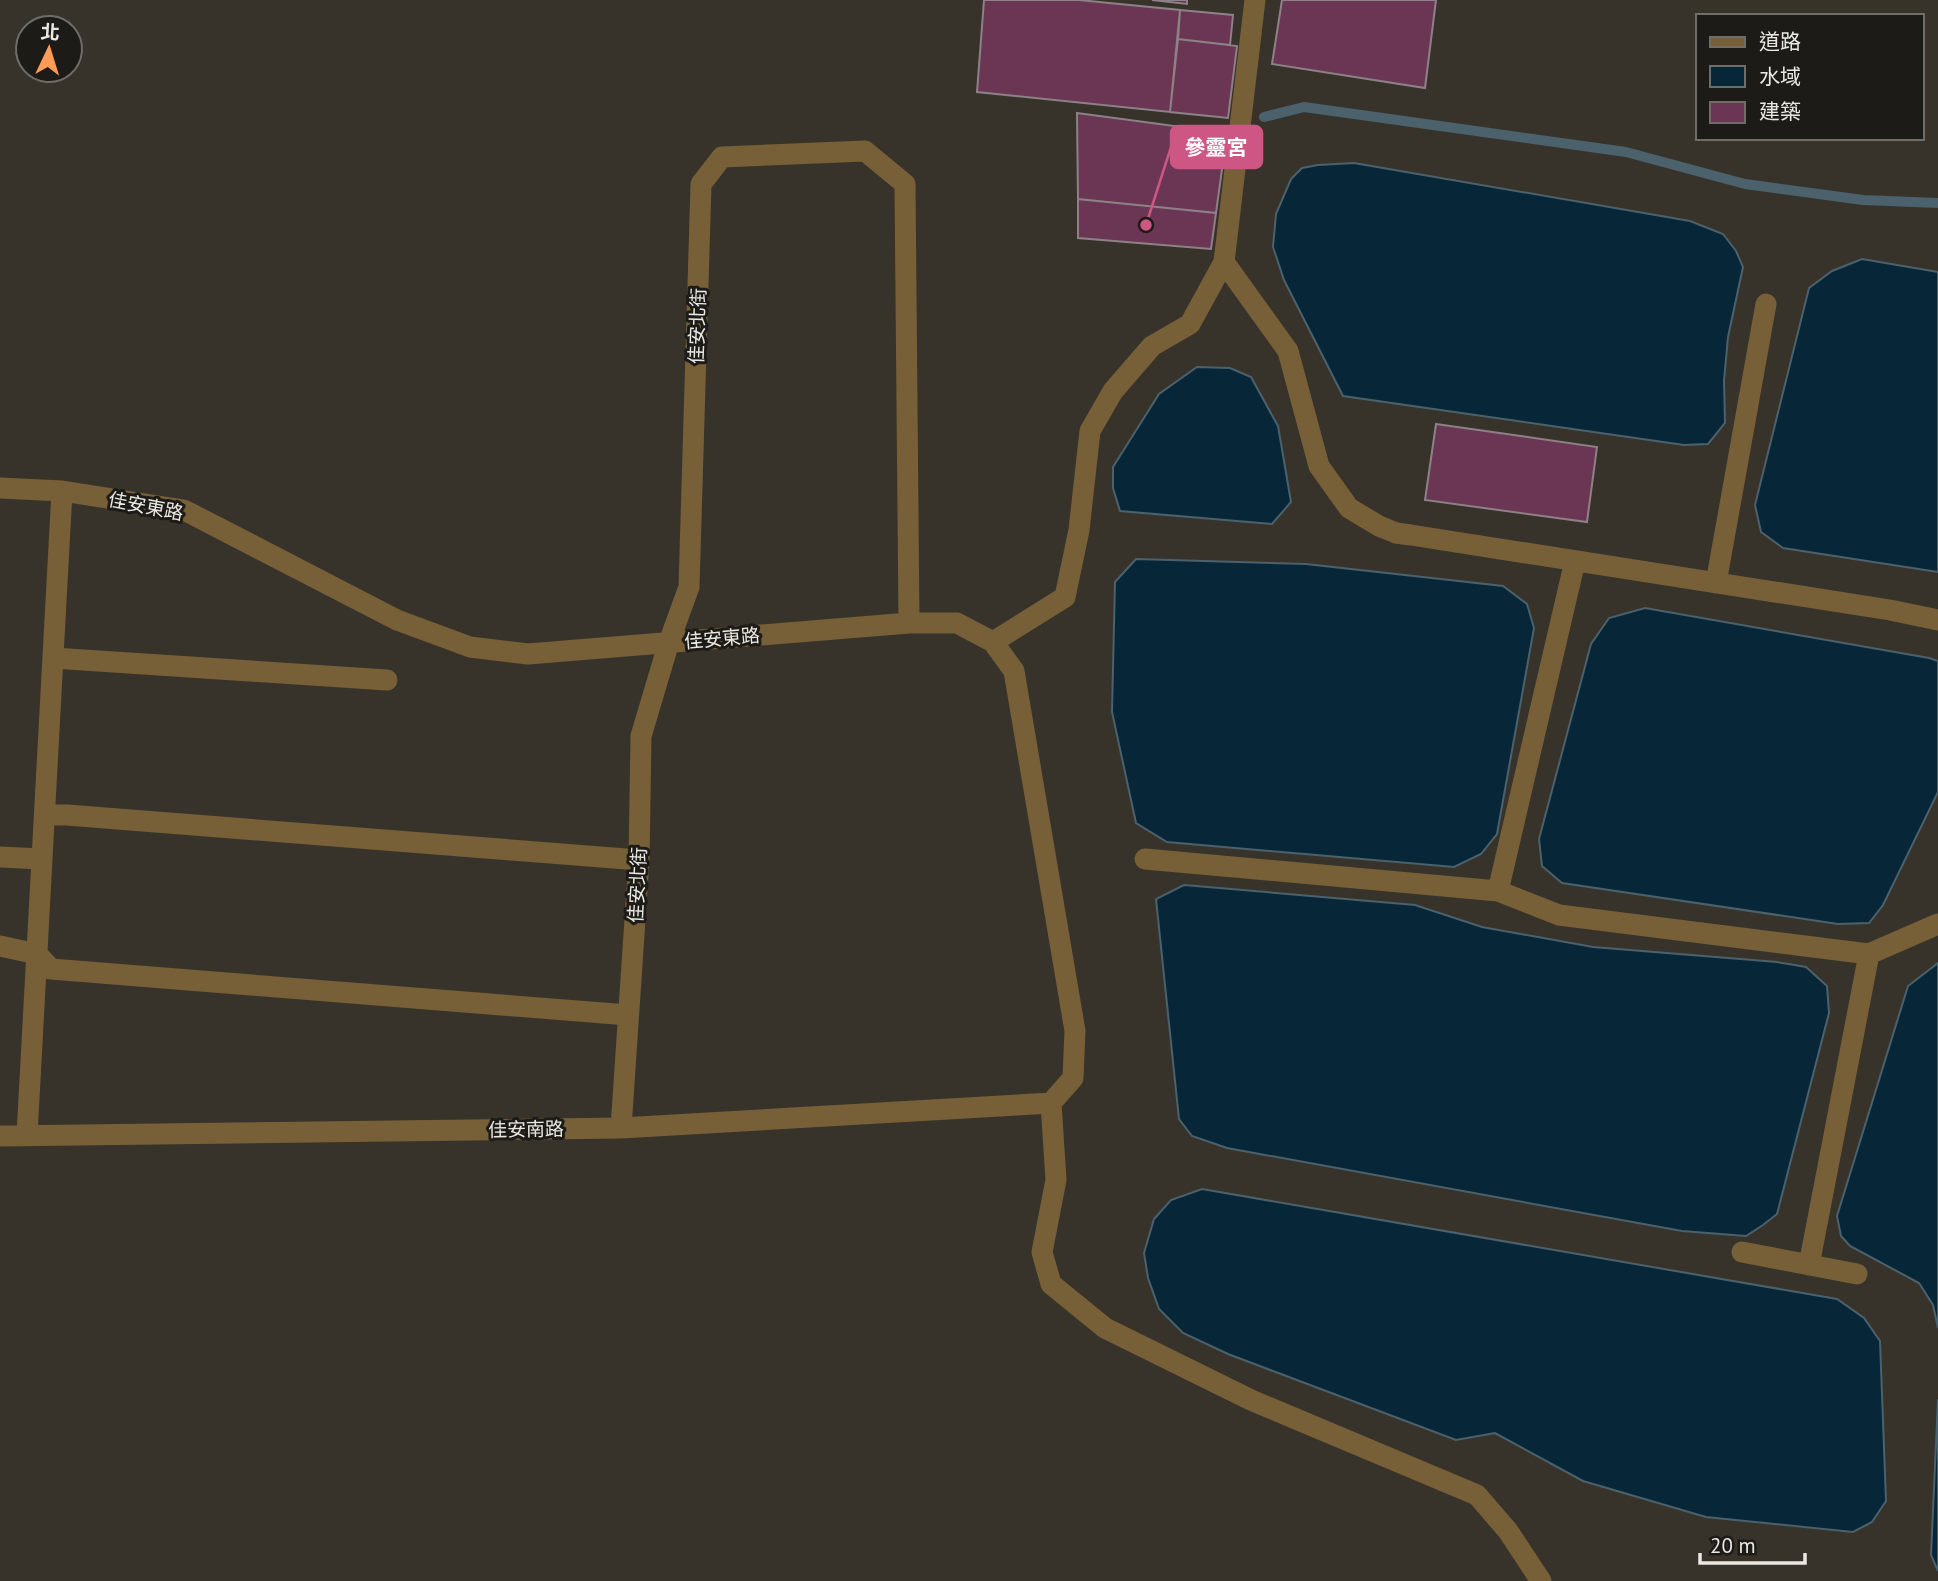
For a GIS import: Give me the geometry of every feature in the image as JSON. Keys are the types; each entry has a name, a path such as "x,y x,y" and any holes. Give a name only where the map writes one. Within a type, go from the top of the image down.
{"street":[{"path":"993,642 1065,597 1079,530 1090,430 1112,391 1152,346 1190,324 1224,262 1255,0"},
{"name":"佳安北街","path":"621,1128 639,860 641,736 668,642 689,587 701,184 722,157 864,150 905,184 909,623"},
{"path":"1224,262 1288,351 1319,466 1349,508 1396,533 1890,610 1938,620"},
{"path":"1716,583 1766,304"},
{"name":"佳安東路","path":"0,488 62,491 184,510 397,621 470,647 528,654 909,623 957,624 993,642 1014,671 1075,1031 1073,1077 1051,1103"},
{"path":"27,1135 62,491"},
{"path":"1497,891 1575,561"},
{"path":"53,659 387,680"},
{"path":"45,815 639,860"},
{"path":"0,857 42,859"},
{"path":"1145,859 1497,891 1559,915 1869,954 1938,925"},
{"path":"0,946 37,954 51,969 628,1015"},
{"path":"1809,1265 1869,954"},
{"path":"1051,1103 1056,1180 1041,1252 1051,1284 1105,1328 1239,1394 1477,1495 1508,1531 1541,1581"},
{"name":"佳安南路","path":"0,1136 621,1128 1051,1103"},
{"path":"1742,1252 1857,1274"}],"water":[{"path":"1354,163 1690,221 1723,234 1736,251 1743,267 1728,337 1724,381 1725,423 1708,444 1684,445 1343,396 1284,280 1273,247 1276,214 1291,179 1302,168"},
{"path":"1862,259 1938,272 1938,572 1783,548 1761,532 1755,505 1809,288 1832,271"},
{"path":"1197,367 1230,368 1251,377 1278,426 1291,502 1272,524 1120,511 1113,488 1113,467 1159,394"},
{"path":"1136,559 1306,564 1503,586 1527,604 1534,628 1497,834 1481,854 1454,867 1167,842 1136,823 1112,712 1115,582"},
{"path":"1645,608 1938,661 1938,792 1883,905 1869,923 1838,924 1562,883 1542,866 1539,839 1591,644 1609,618"},
{"path":"1184,885 1415,905 1482,927 1593,947 1777,962 1806,967 1827,986 1829,1013 1777,1214 1746,1236 1682,1231 1227,1148 1192,1136 1179,1119 1156,899"},
{"path":"1938,963 1938,1328 1933,1305 1919,1283 1850,1246 1841,1236 1837,1216 1908,986"},
{"path":"1202,1189 1837,1299 1864,1318 1880,1341 1886,1501 1872,1522 1853,1532 1706,1517 1583,1481 1495,1433 1456,1440 1228,1354 1183,1333 1159,1309 1148,1278 1144,1253 1154,1219 1171,1200"},
{"path":"1938,1399 1938,1571 1931,1555"}],"building":[{"path":"984,0 1079,0 1180,10 1170,112 977,92"},
{"path":"1152,0 1187,0 1187,4"},
{"path":"1282,0 1436,0 1425,88 1272,64"},
{"path":"1180,10 1233,15 1230,45 1178,39"},
{"path":"1178,39 1237,46 1228,118 1170,112"},
{"path":"1077,113 1227,133 1216,213 1078,199"},
{"path":"1078,199 1216,213 1211,249 1078,238"},
{"path":"1436,424 1597,447 1587,522 1425,500"}],"waterway":[{"path":"1264,117 1304,107 1626,152 1745,184 1863,200 1938,203"}],"place":[{"name":"參靈宮","path":"1146,225"}]}
